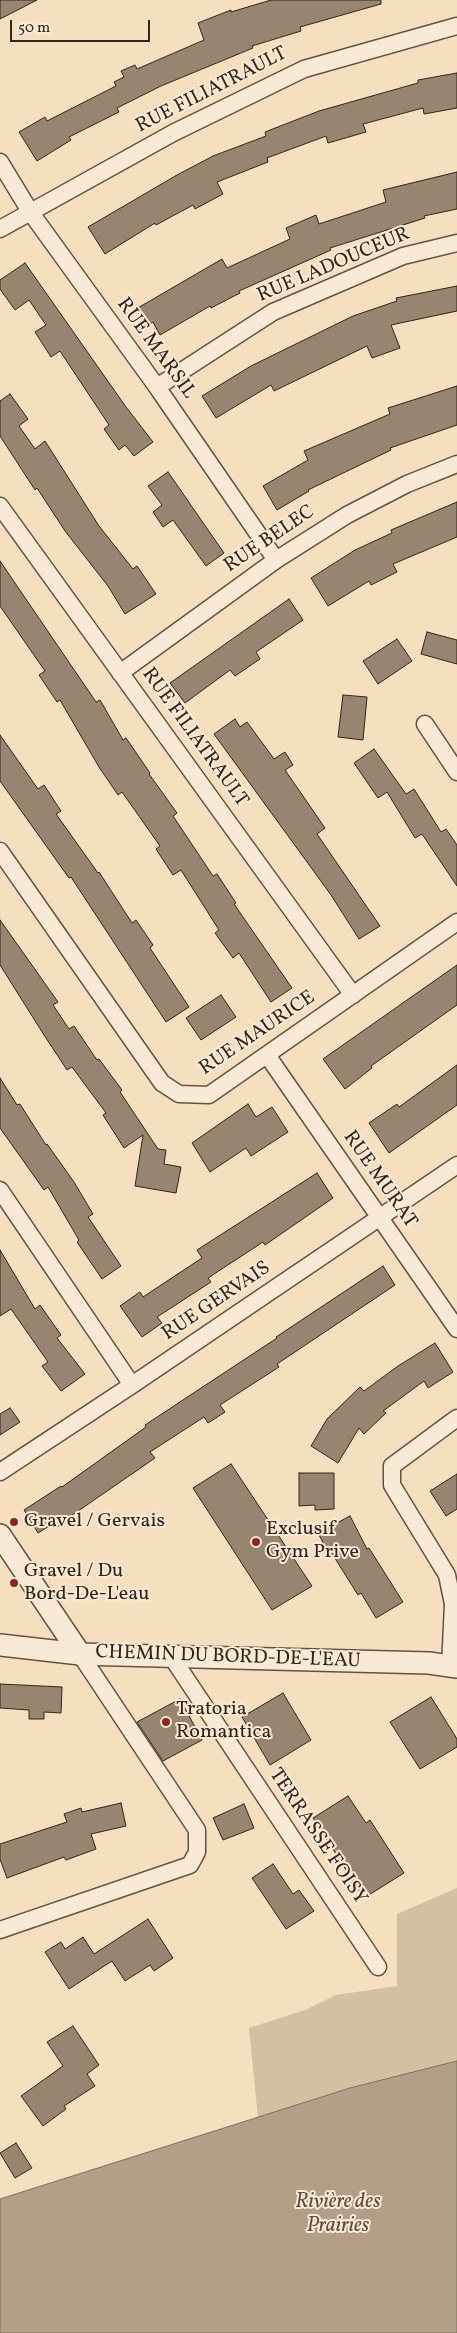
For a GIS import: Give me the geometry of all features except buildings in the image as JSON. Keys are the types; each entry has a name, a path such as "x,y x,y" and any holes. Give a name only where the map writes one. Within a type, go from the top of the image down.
{"street":[{"name":"RUE FILIATRAULT","path":"0,229 172,133 304,69 457,26"},
{"name":"RUE MARSIL","path":"0,162 31,212 157,387 276,560"},
{"name":"RUE LADOUCEUR","path":"157,387 273,312 403,256 457,243"},
{"name":"RUE BELEC","path":"120,673 276,560 346,515 407,484 457,464"},
{"name":"RUE FILIATRAULT","path":"0,506 353,996"},
{"path":"425,724 457,772"},
{"name":"RUE MAURICE","path":"0,851 162,1083 179,1094 209,1094 353,996 457,922"},
{"name":"RUE MURAT","path":"267,1055 457,1329"},
{"name":"RUE GERVAIS","path":"0,1472 457,1165"},
{"path":"0,1190 132,1385"},
{"path":"453,1667 453,1604 447,1575 392,1485 392,1466 457,1418"},
{"path":"0,1535 197,1830 197,1852 190,1865 0,1930"},
{"name":"CHEMIN DU BORD-DE-L'EAU","path":"0,1645 80,1654 429,1663 453,1667"},
{"name":"TERRASSE FOISY","path":"171,1656 378,1967"}],"shaded area":[{"path":"457,1888 457,2061 350,2088 258,2118 249,2028 305,2010 336,1995 397,1986 397,1914"}],"water":[{"name":"Rivière des Prairies","path":"457,2061 457,2333 0,2333 0,2199 350,2088"}],"place":[{"name":"Gravel / Gervais","path":"14,1522"},
{"name":"Exclusif Gym Prive","path":"256,1542"},
{"name":"Gravel / Du Bord-De-L'eau","path":"14,1583"},
{"name":"Tratoria Romantica","path":"166,1722"}]}
